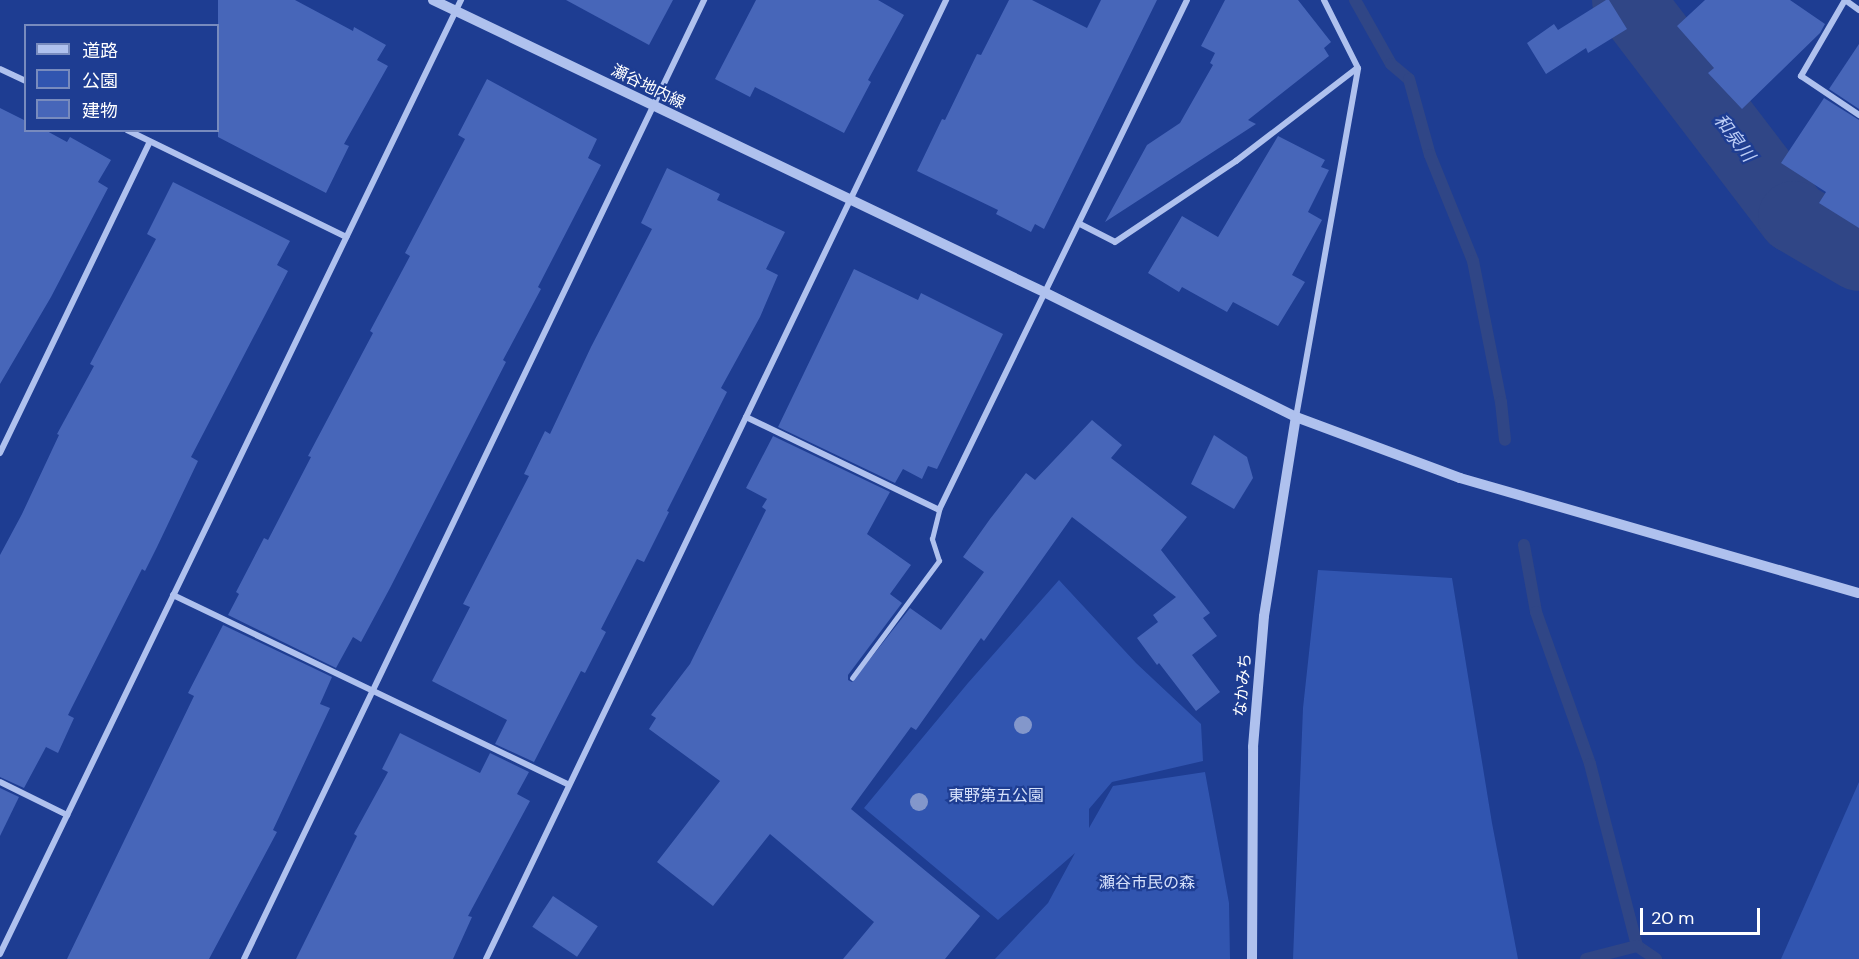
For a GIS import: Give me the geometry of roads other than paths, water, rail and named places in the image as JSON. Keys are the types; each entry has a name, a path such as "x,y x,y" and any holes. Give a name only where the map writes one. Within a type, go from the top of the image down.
{"street":[{"name":"瀬谷地内線","path":"433,0 849,201 1046,293 1296,417 1460,478 1859,593"},
{"path":"0,954 461,0"},
{"path":"244,959 704,0"},
{"path":"486,959 946,0"},
{"path":"746,417 939,510 1187,0"},
{"path":"1296,417 1358,68 1324,0"},
{"path":"1859,10 1845,0 1801,76 1859,115"},
{"path":"1080,224 1115,242 1236,161 1358,68"},
{"path":"0,69 24,80"},
{"path":"131,132 346,237"},
{"path":"0,453 150,141"},
{"name":"なかみち","path":"1252,959 1253,747 1264,616 1296,417"},
{"path":"173,596 569,785"},
{"path":"0,782 67,815"}],"lane":[{"path":"852,678 939,561 932,539 939,510"}],"waterway":[{"path":"1355,0 1391,64 1409,79 1430,155 1473,261 1501,402 1505,440"},
{"name":"和泉川","path":"1628,0 1794,217 1859,255"},
{"path":"1524,545 1536,612 1590,764 1637,946 1656,959"},
{"path":"1586,959 1637,946"}],"park label":[{"name":"東野第五公園","path":"996,796"},
{"name":"瀬谷市民の森","path":"1147,883"}]}
